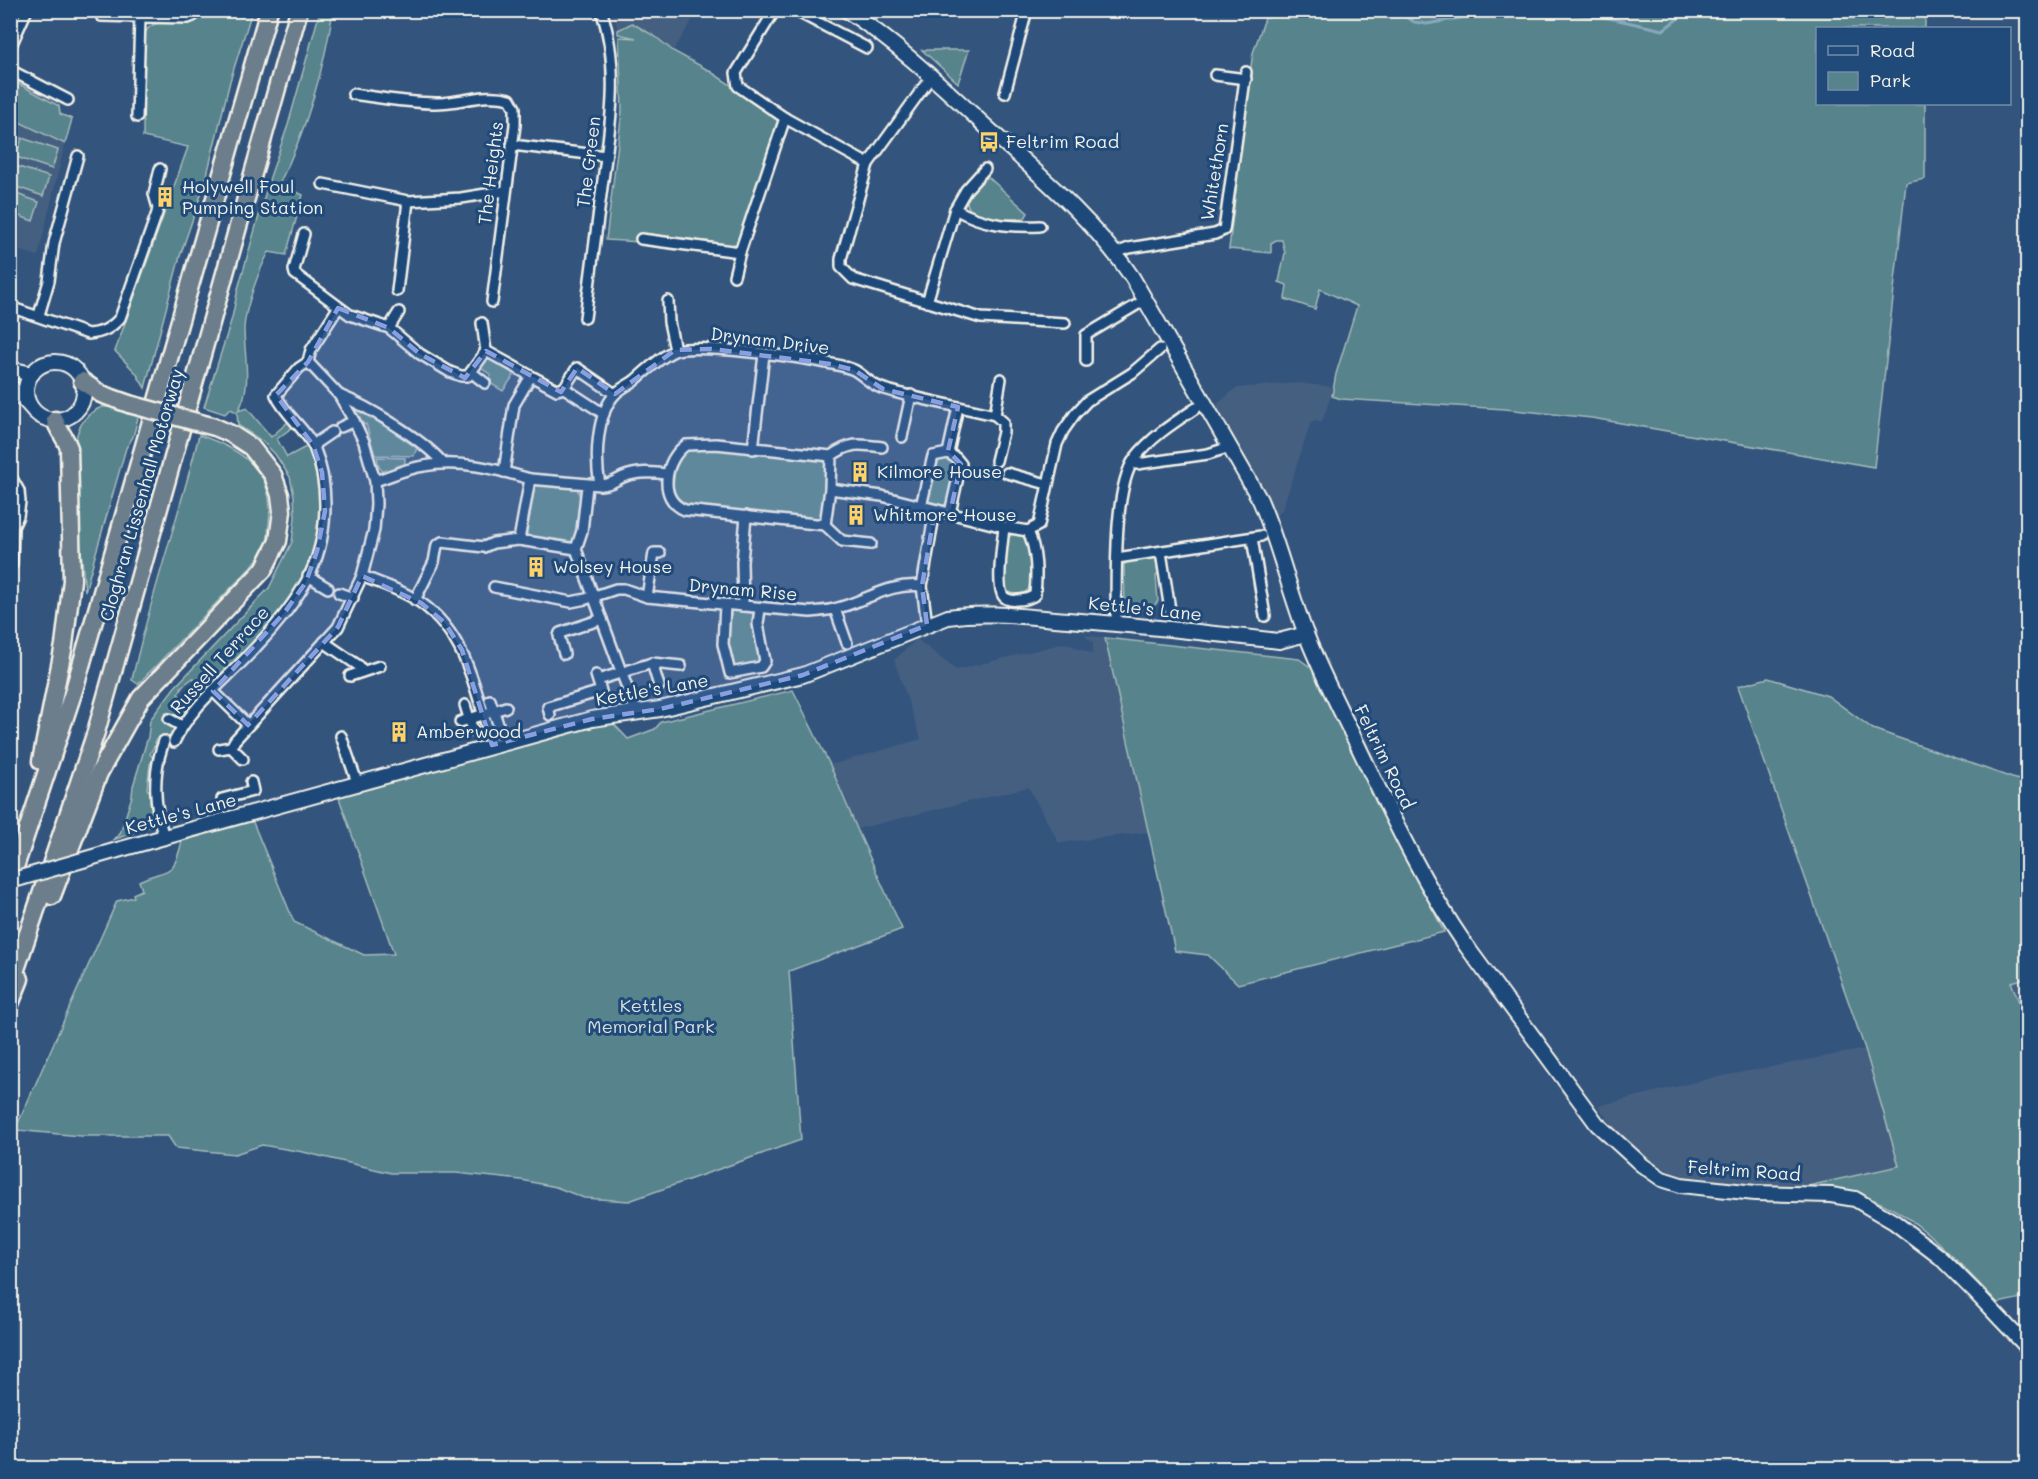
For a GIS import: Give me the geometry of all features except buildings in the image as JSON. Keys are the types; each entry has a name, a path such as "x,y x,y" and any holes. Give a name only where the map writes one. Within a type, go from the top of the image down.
{"highway":[{"name":"Cloghran Lissenhall Motorway","path":"10,882 74,690 270,10"},
{"name":"Cloghran Lissenhall Motorway","path":"10,987 96,732 299,10"},
{"path":"10,1004 99,773 141,698 264,569 278,542 282,511 280,495 273,475 251,447 231,434 215,427 129,404 101,394 82,381"},
{"path":"10,874 42,754 64,645 72,580 69,448 55,420"}],"street":[{"path":"10,48 27,10"},
{"path":"101,16 188,18 193,16 195,10"},
{"name":"The Green","path":"585,318 612,111 611,47 601,10"},
{"path":"775,10 736,73 738,86 785,118 868,164"},
{"path":"794,10 867,48"},
{"name":"Feltrim Road","path":"846,10 901,49 1077,210 1116,253 1260,500 1306,634 1369,769 1414,858 1453,926 1597,1124 1642,1165 1662,1179 1681,1185 1755,1193 1831,1195 1856,1199 1894,1222 1940,1257 2028,1348"},
{"path":"1005,93 1028,10"},
{"path":"137,117 140,17"},
{"path":"10,70 68,100"},
{"name":"Whitethorn","path":"1116,253 1129,248 1215,234 1224,230 1246,76 1215,75"},
{"path":"931,77 868,164 841,259 841,267 853,279 981,318 1065,323"},
{"name":"The Heights","path":"353,94 439,103 483,97 501,96 510,99 515,108 515,125 492,302"},
{"path":"734,276 785,118"},
{"path":"512,145 606,156"},
{"path":"39,315 49,281 54,243 78,156"},
{"path":"10,307 39,315 75,331 88,334 101,333 112,327 120,318 158,208 154,194 160,169"},
{"path":"927,302 955,209 966,190 985,169"},
{"path":"323,184 408,201 460,198 506,191"},
{"path":"397,291 408,201"},
{"path":"955,209 969,217 990,224 1015,227 1040,226"},
{"path":"304,234 294,270 295,274 338,308 350,315 389,328 420,354 450,372 468,376 486,351 482,323"},
{"path":"641,238 740,252"},
{"path":"1086,361 1086,335 1145,300"},
{"path":"600,485 597,455 604,414 615,394 675,350 669,322 668,301"},
{"path":"231,747 248,725 338,627 362,576 374,530 375,481 369,456 354,421 339,395 310,364 311,350 338,308"},
{"path":"389,328 399,312"},
{"name":"Drynam Drive","path":"675,350 711,349 789,356 854,370 874,385 911,396 995,415"},
{"path":"830,489 882,496 1028,531 1039,525 1057,444 1063,430 1087,401 1132,373 1160,349"},
{"path":"486,351 557,390 564,388 577,368 615,394"},
{"path":"753,448 764,354"},
{"path":"10,387 30,406 43,418 55,420 68,417 79,408 84,395 82,381 72,367 55,362 38,368 32,374 26,390 30,406"},
{"name":"Russell Terrace","path":"164,838 154,794 155,778 169,742 198,706 264,638 285,612 308,576 317,551 325,511 322,472 313,445 276,396 300,368 310,364"},
{"path":"10,369 32,374"},
{"path":"471,372 485,383"},
{"path":"504,472 514,405 531,376"},
{"path":"996,461 1003,432 1003,422 995,415 1001,378"},
{"path":"564,388 604,414"},
{"path":"339,395 391,423 435,454 443,463"},
{"path":"902,436 911,396"},
{"path":"948,453 958,407"},
{"path":"1116,623 1117,558 1124,487 1132,463 1152,441 1196,408"},
{"path":"341,427 354,421"},
{"path":"313,445 332,432"},
{"path":"871,544 842,541 825,525 685,510 672,500 668,489 667,474 673,456 686,445 716,444 831,456 852,444 882,447"},
{"path":"1132,463 1208,454 1230,447"},
{"path":"921,506 933,456 948,453 961,464 950,513"},
{"path":"825,525 830,489 831,456"},
{"path":"375,481 411,468 443,463 504,472 530,479 587,486 610,484 622,477 639,472 667,474"},
{"path":"1007,473 1047,484"},
{"path":"10,475 19,491 20,502 18,516 12,527 12,565"},
{"path":"519,540 530,479"},
{"path":"587,486 582,531 576,549 636,712"},
{"path":"927,625 922,586 935,510"},
{"path":"743,606 742,562 746,516"},
{"path":"1004,527 1000,570 1001,591 1004,597 1014,601 1028,599 1035,595 1037,561 1035,546 1028,531"},
{"path":"1117,558 1256,537 1265,616"},
{"path":"416,600 434,562 437,544 442,542 484,547 493,543 519,540 576,549"},
{"path":"1161,552 1170,610"},
{"path":"647,597 654,553 660,553"},
{"path":"308,576 328,588"},
{"path":"362,576 416,600 445,623 462,650 492,746"},
{"name":"Drynam Rise","path":"594,596 616,589 647,597 810,612 835,609 901,585 922,586"},
{"path":"494,586 571,602 594,596"},
{"path":"339,593 353,598"},
{"path":"725,605 723,644 730,673 761,667 765,661 758,624 760,609"},
{"path":"835,609 847,643"},
{"name":"Kettle's Lane","path":"10,882 357,782 592,719 666,708 803,675 948,617 972,614 1116,623 1279,640 1306,634"},
{"path":"563,654 560,633 602,619"},
{"path":"324,642 359,666 361,672"},
{"path":"652,663 659,686"},
{"path":"550,715 548,707 601,691 597,678 623,673 652,663 681,666"},
{"path":"350,676 380,666"},
{"path":"213,691 248,725"},
{"path":"490,700 498,724"},
{"path":"465,705 464,721 473,731"},
{"path":"464,721 506,707"},
{"path":"169,719 182,726"},
{"path":"341,736 357,782"},
{"path":"219,749 231,747"},
{"path":"231,747 243,759"},
{"path":"222,799 253,791 251,782"},
{"path":"238,795 242,816"}],"highlighted area":[{"path":"338,308 389,328 420,354 465,378 486,351 561,392 577,368 615,394 675,350 711,349 830,364 854,370 883,389 958,407 948,451 961,464 950,513 935,510 922,586 927,625 803,675 660,709 592,719 492,745 462,650 445,623 421,603 362,576 338,627 248,725 213,691 285,612 306,582 317,551 325,511 322,472 313,445 276,395 308,362"}],"shaded area":[{"path":"612,11 698,11 673,51 656,37 632,23 618,30"},
{"path":"10,118 65,144 38,256 11,248"},
{"path":"1297,383 1334,387 1322,422 1315,420 1311,422 1282,510 1274,517 1215,406 1236,388"},
{"path":"1084,635 1105,638 1148,832 1059,843 1028,787 857,829 830,765 921,739 894,660 917,639 956,670 1065,643 1093,654 1093,643"},
{"path":"2027,978 2027,1022 2011,982"},
{"path":"1865,1049 1899,1166 1799,1188 1686,1181 1645,1158 1621,1138 1598,1106 1707,1079"}],"green space":[{"path":"1355,9 1387,12 1413,21 1410,11 1925,11 1925,27 1816,27 1816,105 1925,105 1925,179 1906,183 1874,467 1592,418 1505,409 1341,399 1332,396 1336,374 1357,306 1320,289 1315,309 1285,299 1287,285 1279,282 1285,253 1282,240 1271,243 1271,253 1229,249 1253,53 1265,18 1294,10"},
{"path":"202,11 252,11 230,81 205,183 180,256 145,388 136,373 115,351 188,147 143,137 144,35 148,29 160,23 197,20"},
{"path":"320,11 333,11 325,55 306,122 279,184 303,195 286,255 269,252 250,300 244,328 247,371 245,391 238,411 247,408 271,437 289,421 294,426 277,439 287,457 306,447 313,456 320,494 319,526 312,554 300,581 285,606 267,629 203,693 199,693 202,687 193,678 181,687 178,694 188,703 192,699 193,705 183,716 170,714 167,722 174,728 175,733 172,738 166,736 164,739 157,738 155,743 159,745 154,746 150,754 154,759 150,764 147,789 151,793 156,824 113,840 120,834 132,796 148,737 150,720 174,688 269,588 292,542 295,518 290,477 275,454 262,441 238,425 237,412 230,409 225,414 204,407 232,318 270,177 288,125"},
{"path":"632,23 773,113 779,122 741,241 732,245 643,233 641,242 606,240 622,111 619,37 636,38 618,34 618,30"},
{"path":"922,50 969,50 958,83"},
{"path":"10,79 59,106 60,114 72,119 65,144 11,118"},
{"path":"22,138 58,150 52,169 16,157"},
{"path":"13,165 49,177 43,196 11,185"},
{"path":"985,174 1028,213 1025,218 996,220 971,211 967,195"},
{"path":"11,192 39,202 33,221 11,213"},
{"path":"489,360 516,372 503,391 488,382 491,375 481,368"},
{"path":"102,407 113,407 139,414 133,437 126,448 85,591 78,518 76,439 84,419"},
{"path":"356,407 417,448 414,456 375,455 366,424 364,425"},
{"path":"199,435 229,447 241,455 261,476 270,504 267,542 263,552 248,571 138,684 132,680 139,649"},
{"path":"703,446 822,459 827,465 821,516 816,519 686,505 675,496 673,487 676,460 685,450"},
{"path":"377,457 405,458 405,466 384,473 379,467"},
{"path":"939,458 952,460 955,464 953,481 946,504 943,505 928,501 927,496 935,462"},
{"path":"537,485 577,489 580,500 579,516 571,544 530,537 526,533 533,487"},
{"path":"1014,533 1022,535 1027,540 1032,555 1029,589 1018,594 1005,591 1003,582 1007,539"},
{"path":"1156,559 1158,573 1156,576 1158,601 1154,606 1141,607 1141,611 1129,609 1125,605 1124,565 1129,561"},
{"path":"731,611 751,612 754,615 761,662 737,668 731,666 728,648"},
{"path":"1105,638 1299,659 1313,669 1444,932 1238,984 1208,955 1175,951"},
{"path":"1768,678 1828,696 1873,729 2015,779 2027,781 2027,978 2011,982 2027,1022 2027,1297 1998,1303 1935,1240 1917,1225 1880,1202 1852,1193 1799,1188 1899,1166 1865,1049 1738,686"},
{"name":"Kettles Memorial Park","path":"793,690 830,765 902,929 789,971 801,1140 629,1201 584,1198 556,1187 521,1180 456,1173 391,1173 303,1152 262,1145 235,1154 176,1148 168,1136 81,1136 15,1130 117,901 134,897 133,894 142,890 139,881 172,867 182,841 252,820 294,922 364,955 394,954 338,795 612,722 628,739 655,729 661,722"}],"waterway":[{"path":"1265,18 1294,10"},
{"path":"1378,11 1405,16 1414,22 1427,24 1499,11 1542,12 1609,18 1663,30 1689,10"}],"place":[{"name":"Feltrim Road","path":"989,142"},
{"name":"Holywell Foul Pumping Station","path":"165,197"},
{"name":"Kilmore House","path":"860,472"},
{"name":"Whitmore House","path":"856,515"},
{"name":"Wolsey House","path":"536,567"},
{"name":"Amberwood","path":"399,732"}]}
